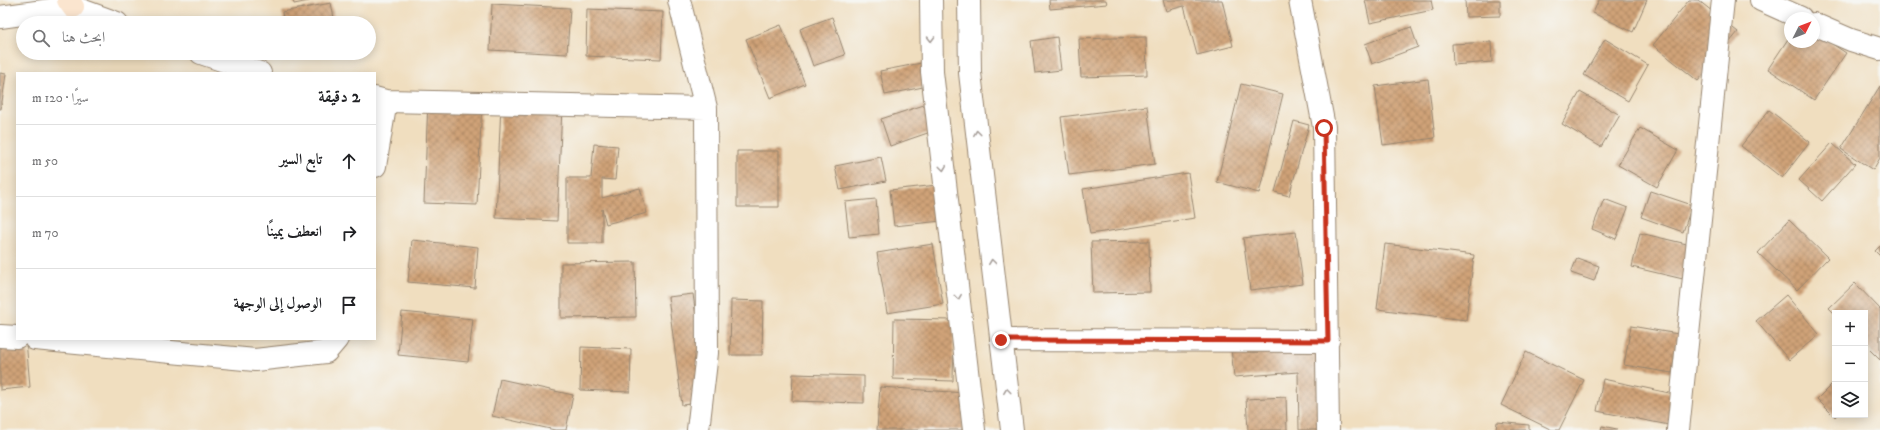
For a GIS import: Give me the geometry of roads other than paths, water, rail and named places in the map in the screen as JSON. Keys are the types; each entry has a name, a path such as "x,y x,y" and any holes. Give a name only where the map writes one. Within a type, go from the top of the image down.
{"street":[{"path":"678,0 706,108 707,353 698,430"},
{"path":"931,0 932,72 974,430"},
{"path":"969,0 970,73 1012,430"},
{"path":"1300,0 1324,128 1328,430"},
{"path":"1678,430 1723,0"},
{"path":"1761,0 1788,12"},
{"path":"0,16 71,4 99,16"},
{"path":"1820,27 1851,40 1880,49"},
{"path":"222,60 257,72"},
{"path":"376,155 381,99 706,108"},
{"path":"0,336 16,337"},
{"path":"45,340 255,360 326,352 336,340"},
{"path":"1001,340 1328,341"}]}
